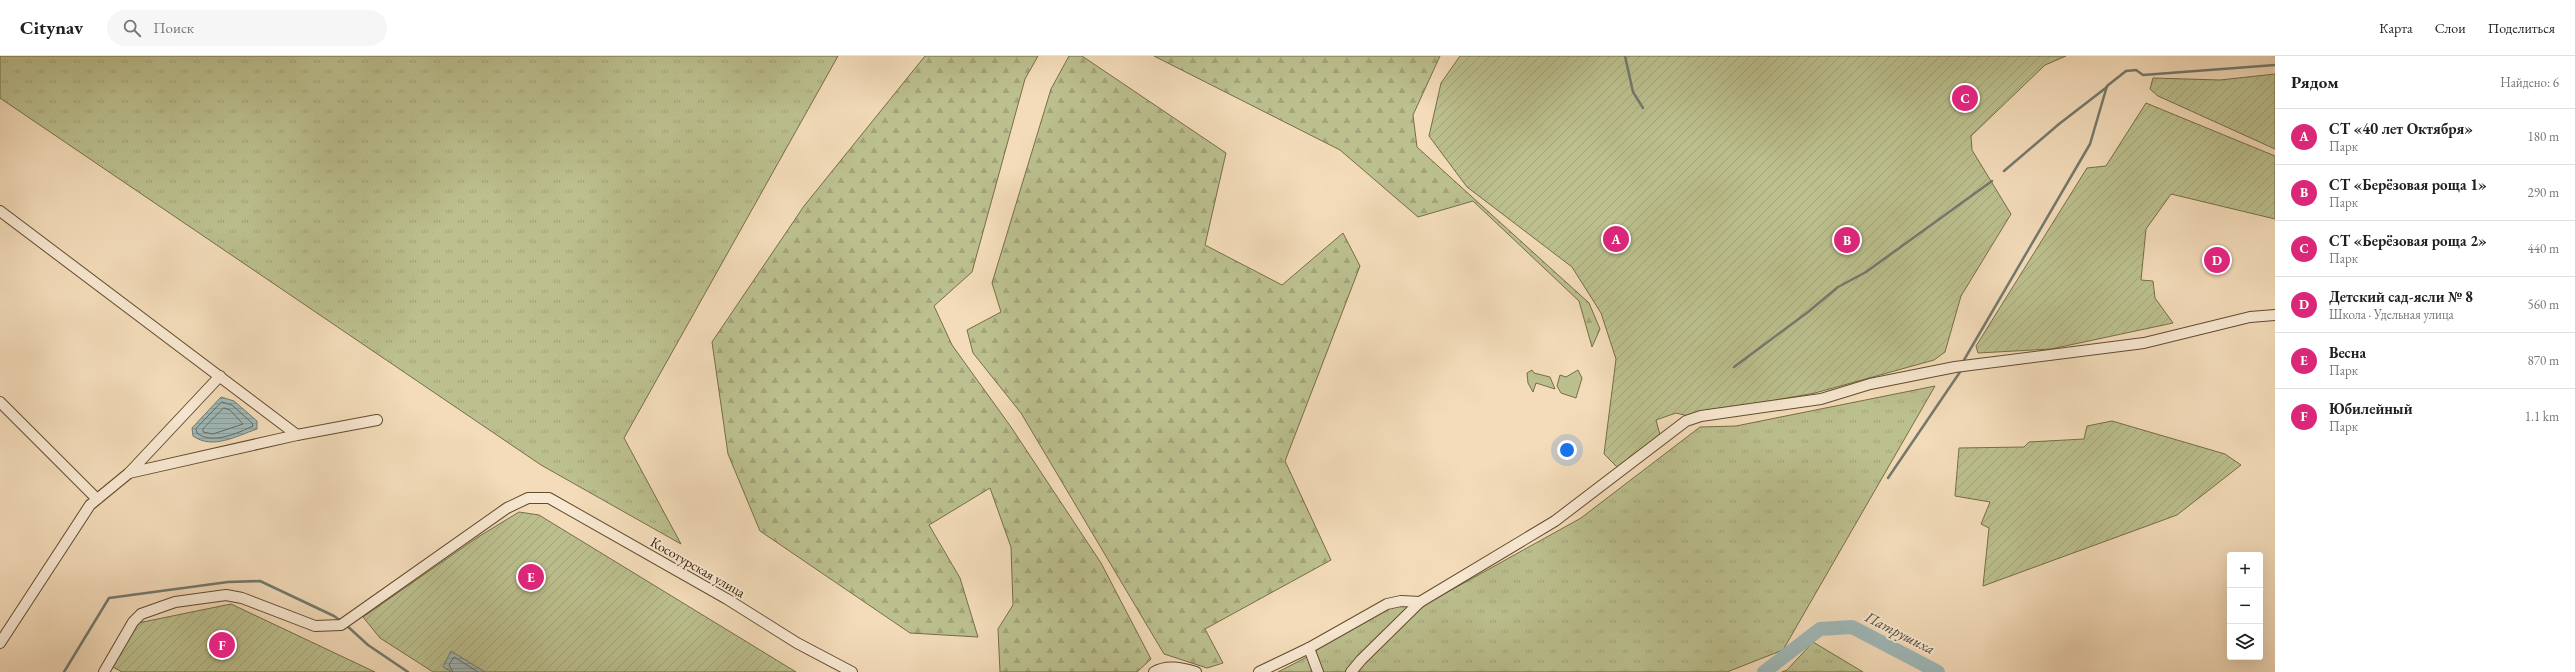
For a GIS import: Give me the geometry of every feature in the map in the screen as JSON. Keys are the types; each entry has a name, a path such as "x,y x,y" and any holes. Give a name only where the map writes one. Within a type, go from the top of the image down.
{"street":[{"path":"0,211 297,435"},
{"path":"1352,672 1361,660 1420,602 1555,521 1686,421 1701,416 1821,399 1870,384 1955,367 2144,343 2256,316 2275,315"},
{"path":"0,643 90,505 129,473 220,376"},
{"path":"0,402 97,499"},
{"path":"129,473 297,435 377,420"},
{"name":"Косотурская улица","path":"104,672 133,622 141,614 175,602 226,595 242,598 315,626 341,625 480,527 528,498 549,498 727,599 797,642 852,672"},
{"path":"1260,672 1309,648 1388,604 1402,601 1420,602"},
{"path":"1309,648 1318,672"},
{"path":"1154,672 1161,668 1180,668 1196,672"}],"green space":[{"path":"0,56 838,56 624,438 681,544 541,465 0,98"},
{"path":"925,56 1038,56 1025,79 972,272 934,306 952,345 1011,427 1101,563 1151,659 1137,672 1000,672 998,629 1013,605 1011,547 990,488 929,525 960,578 978,637 910,633 760,531 728,454 712,342 804,206"},
{"path":"1069,56 1082,56 1226,153 1205,245 1282,285 1343,233 1360,266 1285,461 1331,560 1205,629 1223,663 1207,668 1164,654 1021,413 973,353 967,330 1001,312 992,283 1051,89"},
{"path":"1154,56 1440,56 1413,115 1417,147 1589,303 1600,329 1592,347 1579,301 1473,201 1418,217 1340,150"},
{"path":"1460,56 2066,56 2045,65 1971,136 1972,150 2011,214 1961,296 1945,352 1934,360 1815,393 1688,416 1676,413 1656,420 1660,435 1617,467 1604,454 1616,359 1601,313 1572,267 1467,187 1429,136 1441,83"},
{"path":"2275,74 2275,149 2158,96 2150,89 2153,78 2220,80"},
{"path":"2146,103 2275,156 2275,219 2171,194 2146,229 2141,280 2153,281 2155,298 2173,323 2051,349 1978,353 1976,346 2087,168 2106,166"},
{"path":"1532,370 1534,373 1550,377 1555,389 1536,383 1533,392 1528,383 1527,373"},
{"path":"1578,370 1582,378 1576,398 1561,393 1557,386 1560,375 1566,377"},
{"path":"1935,386 1783,650 1727,672 1356,672 1417,609 1581,518 1700,427 1736,426"},
{"path":"2112,421 2225,454 2241,465 2177,515 1983,586 1989,528 1981,524 1990,502 1955,496 1959,448 2024,447 2029,442 2084,439 2087,426"},
{"path":"519,512 539,515 796,672 433,672 380,638 363,617 478,537"},
{"path":"231,604 375,672 122,672 113,667 138,623"},
{"path":"1392,605 1410,605 1407,611 1348,672 1321,672 1315,654 1318,646"},
{"path":"1813,642 1863,672 1782,672 1787,670"},
{"path":"1307,657 1313,672 1278,672"}],"water":[{"path":"221,397 234,401 257,421 257,429 217,442 208,442 193,436 192,428"},
{"path":"451,651 485,672 452,672 443,667"}],"waterway":[{"path":"1625,56 1633,92 1643,108"},
{"path":"1964,360 2090,144 2107,86 2126,71 2136,70 2143,75 2275,65"},
{"path":"2004,171 2059,124 2107,87"},
{"path":"1734,367 1808,312 1838,287 1866,272 1992,181"},
{"path":"1888,478 1960,372"},
{"path":"64,672 109,598 228,582 260,581 334,616 341,621"},
{"path":"345,624 368,645 408,672"},
{"name":"Патрушиха","path":"1764,672 1820,629 1852,627 1938,672"}],"place":[{"name":"СТ «Берёзовая роща 2»","path":"1965,98"},
{"name":"СТ «40 лет Октября»","path":"1616,239"},
{"name":"СТ «Берёзовая роща 1»","path":"1847,240"},
{"name":"Детский сад-ясли № 8","path":"2217,260"},
{"name":"Весна","path":"531,577"},
{"name":"Юбилейный","path":"222,645"}]}
